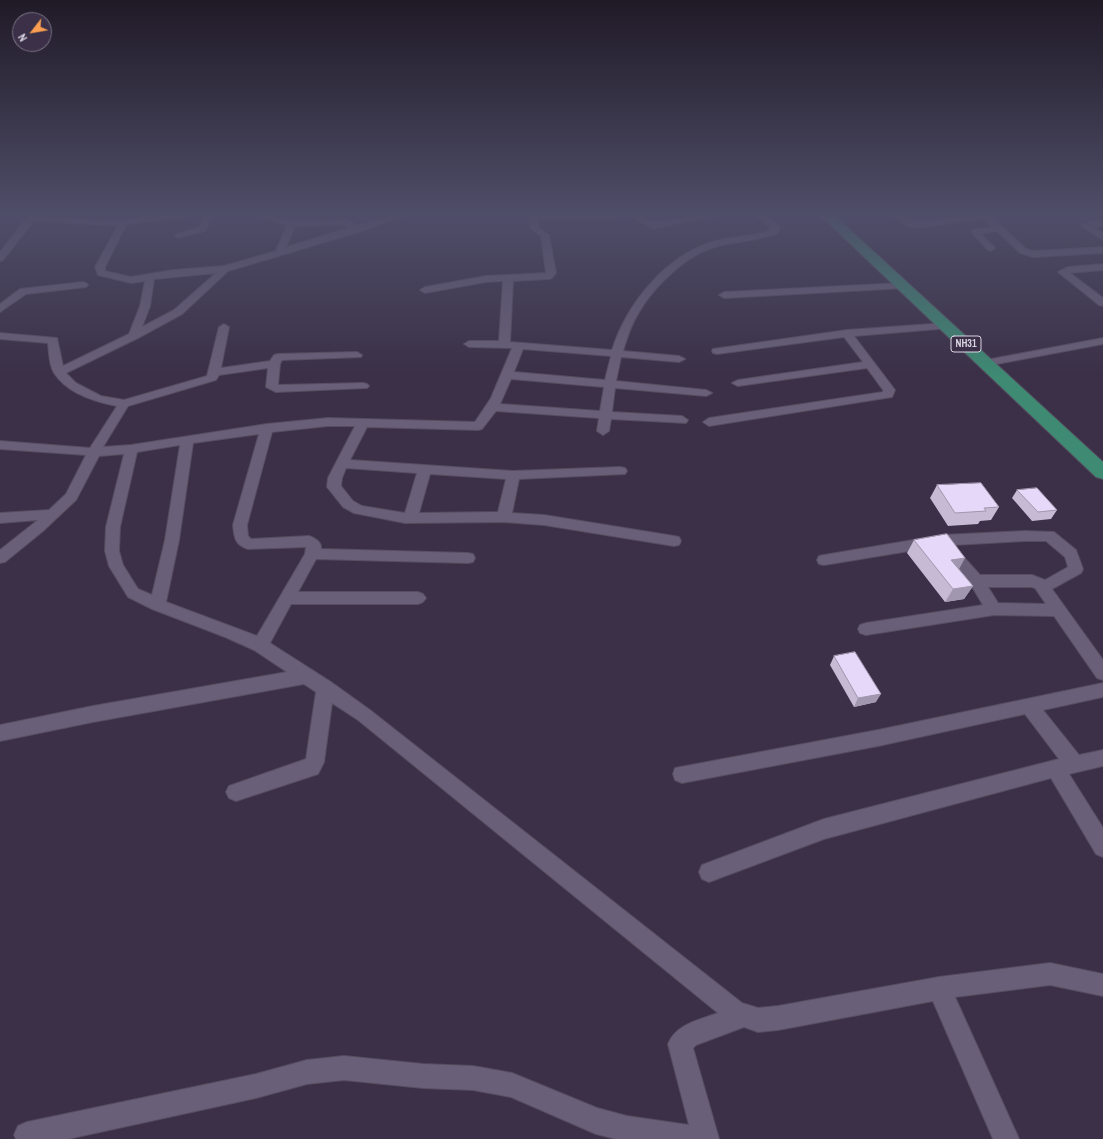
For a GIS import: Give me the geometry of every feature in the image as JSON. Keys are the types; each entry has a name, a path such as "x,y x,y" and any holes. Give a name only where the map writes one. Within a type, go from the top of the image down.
{"highway":[{"name":"NH31","path":"884,269 1103,473"}],"street":[{"path":"100,269 101,273 127,280 173,273 223,269"},
{"path":"59,372 134,336 178,312 225,269"},
{"path":"425,290 486,279 551,275 550,269"},
{"path":"603,432 617,354 629,318 670,269"},
{"path":"1078,269 1063,272 1103,303"},
{"path":"134,336 145,306 150,277"},
{"path":"504,345 508,277"},
{"path":"1,307 23,291 83,285"},
{"path":"724,295 902,286"},
{"path":"717,350 848,334 946,326"},
{"path":"0,336 53,340 55,360 59,372 72,385 97,398 124,404 212,378 215,372 224,328"},
{"path":"709,422 888,396 889,390 848,334"},
{"path":"986,363 1103,341"},
{"path":"469,344 519,345 679,358"},
{"path":"0,445 94,452 131,449 187,439 267,428 328,422 363,422 473,427 480,423 492,407 508,375 519,345"},
{"path":"357,355 276,358 272,387 276,389 363,386"},
{"path":"215,372 274,364"},
{"path":"738,383 870,364"},
{"path":"508,375 706,393"},
{"path":"0,558 54,514 71,497 94,452 124,404"},
{"path":"492,407 605,416 682,420"},
{"path":"363,422 335,478 334,487 348,504 359,510 412,518 504,517 544,520 674,541"},
{"path":"260,645 312,554 314,546 309,541 248,544 241,538 240,525 267,428"},
{"path":"158,605 172,540 187,439"},
{"path":"131,449 113,527 112,551 116,566 133,593 158,605 231,632 260,645 325,687 370,720 735,1012 758,1020 778,1018 939,988 1050,974 1103,984"},
{"path":"343,464 513,475 620,471"},
{"path":"412,518 424,470"},
{"path":"504,517 513,475"},
{"path":"0,518 54,514"},
{"path":"824,560 943,540 1049,536 1071,554 1076,568 1044,587"},
{"path":"943,540 976,581 994,609"},
{"path":"312,554 468,558"},
{"path":"976,581 1032,581 1040,584 1044,587 1103,673"},
{"path":"287,598 418,598"},
{"path":"866,628 994,609 1059,610"},
{"path":"0,733 93,714 307,676"},
{"path":"236,792 311,768 315,762 325,687"},
{"path":"682,774 878,738 1103,690"},
{"path":"1030,706 1075,764"},
{"path":"709,872 824,829 1055,768 1103,758"},
{"path":"1055,768 1103,847"},
{"path":"939,988 1006,1139"},
{"path":"706,1139 680,1044 688,1036 744,1015"},
{"path":"27,1135 256,1086 307,1072 344,1068 423,1076 473,1078 512,1085 596,1121 627,1129 698,1139"}],"building":[{"path":"981,483 999,507 984,508 986,511 955,513 937,485"},
{"path":"1037,488 1057,510 1038,512 1017,490"},
{"path":"947,534 965,558 951,560 973,586 953,589 914,540"},
{"path":"855,652 881,694 858,698 834,656"}]}
